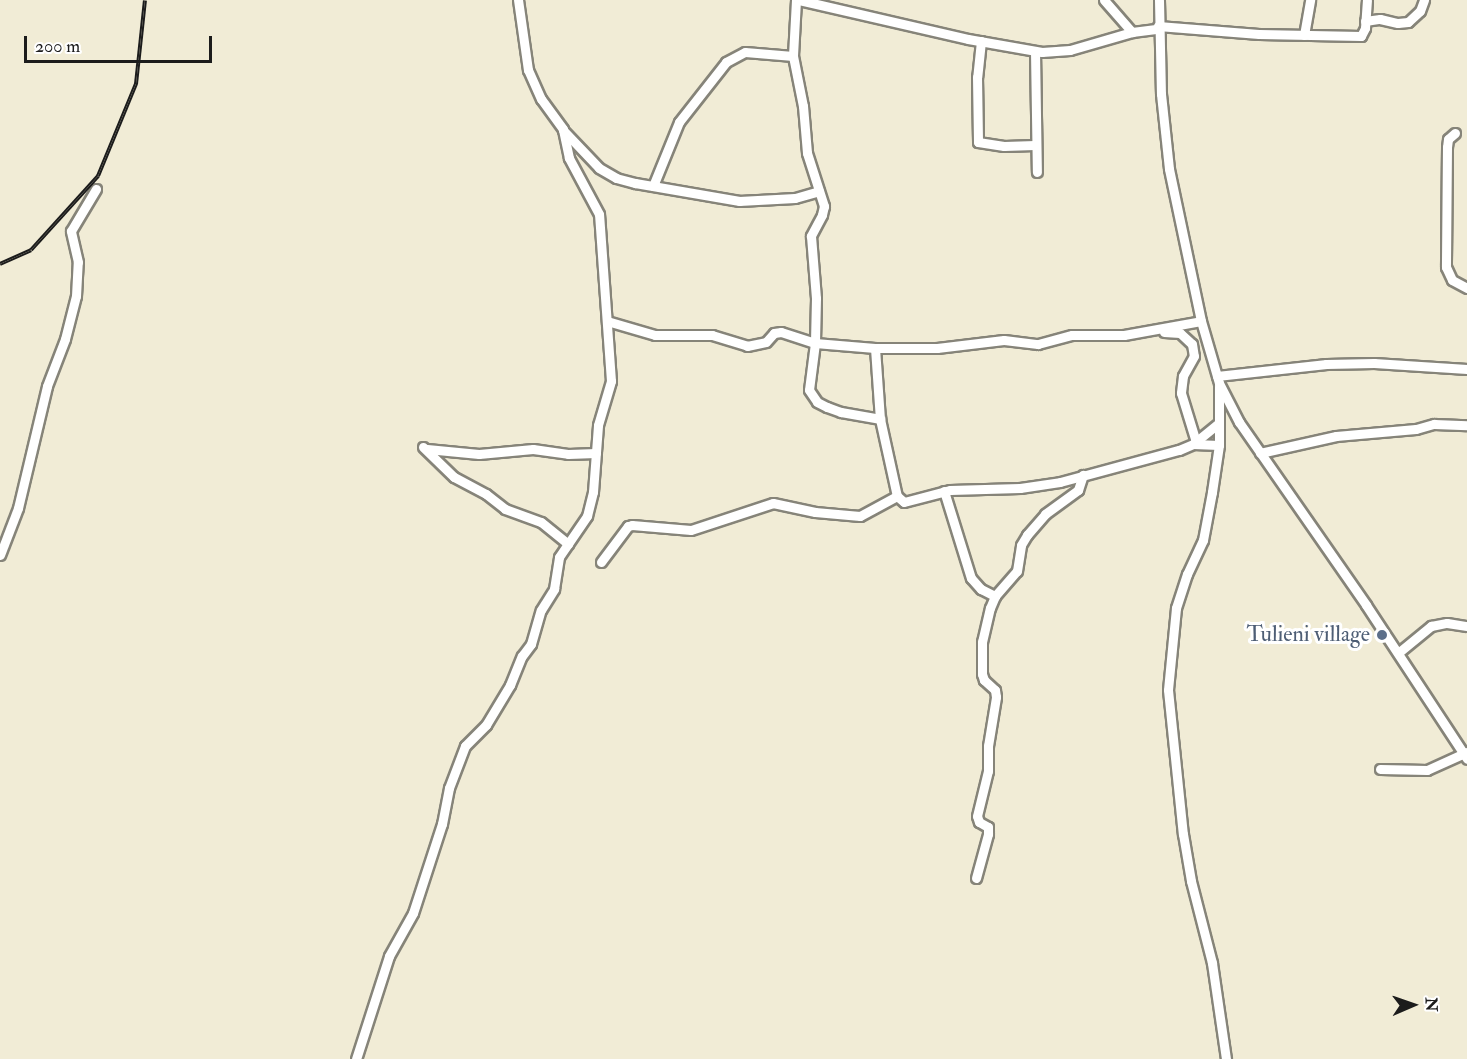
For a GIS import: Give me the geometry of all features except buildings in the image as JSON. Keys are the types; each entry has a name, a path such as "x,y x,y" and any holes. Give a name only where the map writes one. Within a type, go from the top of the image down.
{"street":[{"path":"518,0 528,70 541,99 562,129 599,168 616,178 739,201 795,198 819,191"},
{"path":"880,419 841,412 817,402 811,396 809,385 815,343 815,285 811,244 813,229 824,210 807,153 803,106 793,56 798,0 814,1 981,41 1035,51 1070,50 1132,32 1158,28 1361,36 1364,33 1367,0"},
{"path":"1104,0 1132,32"},
{"path":"1159,0 1161,94 1169,169 1201,321 1218,380 1239,422 1466,755 1427,770 1380,770"},
{"path":"1304,35 1311,0"},
{"path":"1365,21 1380,19 1398,23 1408,22 1420,11 1424,0"},
{"path":"981,41 977,77 978,142 1004,146 1035,145"},
{"path":"1035,51 1037,172"},
{"path":"653,186 679,122 726,62 745,52 793,56"},
{"path":"356,1059 388,956 413,913 442,824 448,788 460,758 467,742 486,725 510,685 522,656 531,644 541,610 554,589 559,556 582,525 591,506 598,425 612,377 599,214 569,158 562,129"},
{"path":"1455,133 1448,139 1447,147 1446,267 1455,284 1467,288"},
{"path":"0,555 25,484 47,386 65,339 76,296 78,262 71,231 96,189"},
{"path":"607,321 655,335 712,335 747,346 766,342 774,333 781,332 815,343 875,348 937,348 1004,340 1038,344 1072,336 1113,336 1159,330 1201,321"},
{"path":"1159,330 1180,333 1192,344 1194,356 1183,376 1181,393 1194,443"},
{"path":"875,348 880,419 897,496 904,502 944,491 964,488 1020,488 1083,475 1179,450 1194,443 1218,424"},
{"path":"1218,380 1326,364 1374,363 1467,369"},
{"path":"1218,380 1218,445 1203,540 1176,609 1168,690 1172,751 1184,842 1210,954 1226,1059"},
{"path":"1260,453 1336,436 1416,429 1434,424 1467,425"},
{"path":"1194,443 1218,445"},
{"path":"568,544 541,522 505,509 486,494 454,477 439,465 425,448 479,454 533,449 568,454 596,453"},
{"path":"976,878 988,834 988,827 979,822 977,816 988,771 988,746 996,697 995,690 984,680 982,642 994,596 1017,571 1022,545 1031,529 1045,514 1078,489 1083,475"},
{"path":"944,491 971,578 981,589 994,596"},
{"path":"601,562 628,526 639,524 691,530 773,503 815,512 860,516 897,496"},
{"path":"1398,653 1431,626 1447,624 1467,626"}],"railway":[{"path":"0,264 31,250 98,176 136,84 145,0"}],"place":[{"name":"Tulieni village","path":"1382,635"}]}
